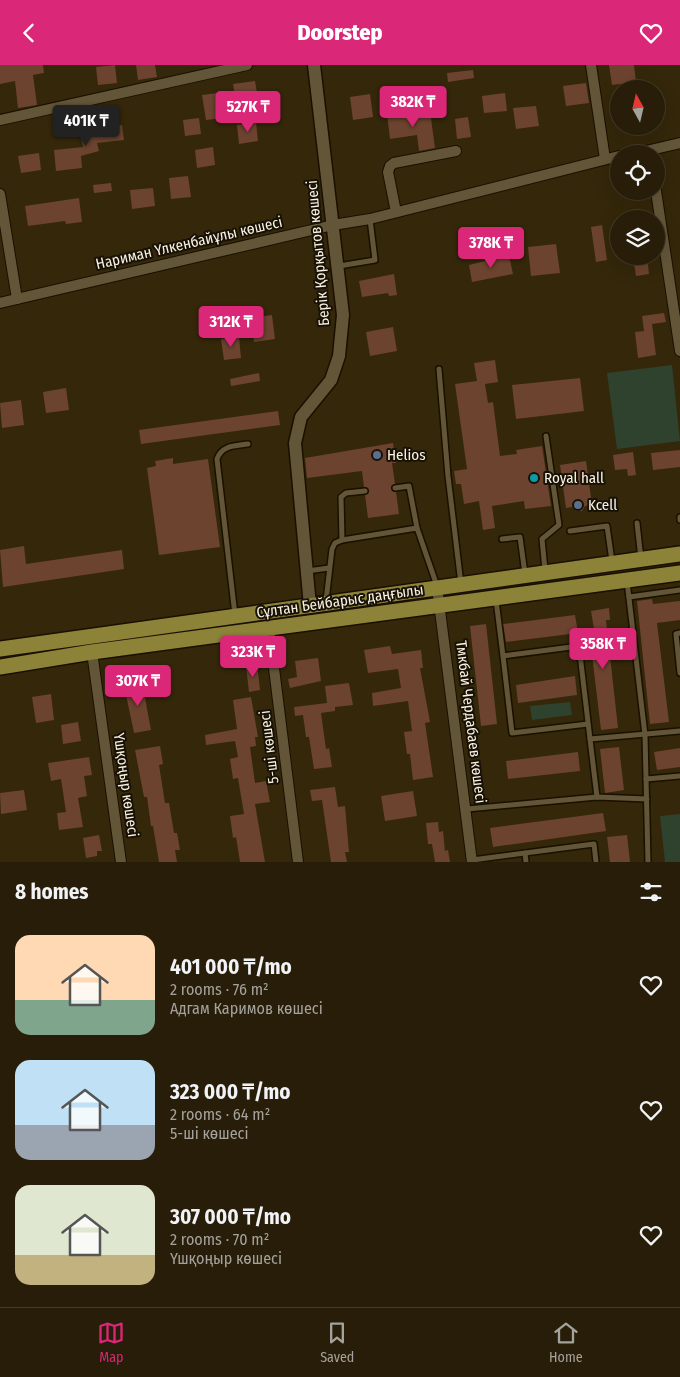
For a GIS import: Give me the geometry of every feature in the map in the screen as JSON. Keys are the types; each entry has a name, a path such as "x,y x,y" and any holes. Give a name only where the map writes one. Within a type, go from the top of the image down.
{"main road":[{"name":"Сұлтан Бейбарыс даңғылы","path":"0,649 680,554"},
{"name":"Сұлтан Бейбарыс даңғылы","path":"0,667 92,652 680,573"}],"street":[{"path":"0,120 247,65"},
{"name":"Берік Қорқытов көшесі","path":"310,606 295,443 301,417 331,380 339,356 343,315 314,65"},
{"path":"591,65 605,159"},
{"path":"665,148 680,143"},
{"path":"396,212 388,172 390,166 394,163 456,151"},
{"name":"Нариман Үлкенбайұлы көшесі","path":"0,303 333,225 370,219 610,158"},
{"path":"0,193 17,299"},
{"path":"657,200 680,351"},
{"name":"Тмкбай Чердабаев көшесі","path":"437,587 467,809 472,861"},
{"name":"5-ші көшесі","path":"269,628 298,862"},
{"name":"Үшқоңыр көшесі","path":"92,652 121,862"}],"lane":[{"path":"338,266 375,260 370,219"},
{"path":"439,369 448,475 461,585"},
{"path":"546,436 558,525 542,539 546,573"},
{"path":"235,615 217,459 219,452 226,447 248,444"},
{"path":"395,487 409,486 417,528 437,587"},
{"path":"342,540 341,497 346,493 365,491"},
{"path":"637,523 641,559"},
{"path":"570,531 607,526 612,564"},
{"path":"326,603 332,549 336,543 342,540 417,528"},
{"path":"502,539 520,537 525,577"},
{"path":"307,571 330,568"},
{"path":"627,581 645,735 648,862"},
{"path":"629,597 680,590"},
{"path":"496,597 512,733 588,724"},
{"path":"680,633 676,633 680,673"},
{"path":"503,656 579,646 596,797"},
{"path":"590,739 680,731"},
{"path":"646,779 680,776"},
{"path":"467,809 596,797 647,799"},
{"path":"472,861 594,844 596,862"},
{"path":"525,853 526,862"}],"green space":[{"path":"672,365 680,441 617,449 607,373"},
{"path":"570,702 572,715 532,720 530,706"},
{"path":"680,814 680,862 665,862 660,816"}],"building":[{"path":"0,65 43,65 44,73 33,75 37,105 18,108 15,81 0,84"},
{"path":"115,65 117,83 98,85 96,67"},
{"path":"136,65 155,65 157,77 138,80"},
{"path":"609,65 634,65 636,80 611,80"},
{"path":"473,70 474,78 448,82 447,73"},
{"path":"255,81 258,99 221,104 223,118 206,120 202,95 234,91 233,84"},
{"path":"586,83 589,103 566,106 563,86"},
{"path":"505,93 507,111 484,113 482,96"},
{"path":"370,94 373,117 353,120 350,97"},
{"path":"536,106 539,126 516,129 513,108"},
{"path":"406,111 406,114 430,111 435,148 419,151 417,135 390,139 387,114"},
{"path":"468,117 471,137 457,139 455,119"},
{"path":"199,118 201,134 185,136 183,120"},
{"path":"256,122 258,141 239,144 237,125"},
{"path":"122,125 124,140 97,143 99,151 81,156 82,168 56,171 54,150 83,147 79,131"},
{"path":"213,147 215,165 197,168 195,150"},
{"path":"39,153 41,170 21,173 18,156"},
{"path":"188,176 191,197 171,199 169,178"},
{"path":"111,183 112,191 94,193 93,185"},
{"path":"153,188 155,206 132,209 130,190"},
{"path":"79,198 82,222 66,224 65,221 28,226 25,206"},
{"path":"602,225 607,260 596,262 591,227"},
{"path":"556,244 560,273 531,276 528,247"},
{"path":"509,255 513,274 472,282 469,265"},
{"path":"634,265 648,265 649,274 636,276"},
{"path":"394,274 397,295 389,296 388,293 362,297 359,281"},
{"path":"664,313 666,322 652,324 656,355 638,358 635,332 644,331 642,316"},
{"path":"272,315 275,339 254,342 251,318"},
{"path":"393,327 397,351 370,356 366,332"},
{"path":"239,337 241,358 224,360 221,339"},
{"path":"495,360 498,382 485,384 488,403 493,402 500,456 517,454 516,450 542,446 551,506 525,509 524,501 492,506 495,528 483,530 479,501 464,504 461,484 456,484 454,471 467,469 455,384 477,381 474,363"},
{"path":"259,373 260,381 231,386 230,379"},
{"path":"580,378 584,411 516,419 512,385"},
{"path":"66,388 69,410 46,413 43,392"},
{"path":"21,400 24,425 2,428 0,403"},
{"path":"278,411 280,425 141,444 139,430"},
{"path":"393,443 396,463 392,463 395,484 391,488 396,492 399,514 368,518 365,495 369,490 364,487 362,471 307,478 305,458"},
{"path":"680,450 680,467 653,470 651,453"},
{"path":"633,452 636,475 628,476 627,469 615,470 613,455"},
{"path":"173,458 173,464 208,459 220,547 159,555 147,468 156,466 155,461"},
{"path":"586,461 592,505 585,506 582,511 576,511 572,507 566,508 560,465"},
{"path":"24,546 26,564 122,550 124,569 3,587 0,550"},
{"path":"652,599 653,604 680,601 680,620 657,623 669,722 650,724 637,601"},
{"path":"609,608 610,620 606,620 618,728 601,730 589,630 594,629 591,611"},
{"path":"575,615 578,633 506,642 503,624"},
{"path":"486,624 497,724 481,726 470,626"},
{"path":"390,646 392,654 421,650 423,668 420,668 430,722 425,723 433,777 413,780 410,754 407,754 404,732 412,731 408,701 373,706 372,693 401,688 398,669 368,673 364,650"},
{"path":"318,658 321,681 290,688 288,679 297,677 295,661"},
{"path":"257,664 260,690 249,692 246,666"},
{"path":"575,676 577,695 518,703 516,685"},
{"path":"142,682 151,730 134,733 124,685"},
{"path":"349,683 353,705 335,707 335,711 321,713 326,749 329,748 332,767 314,769 303,715 295,716 294,707 327,703 325,686"},
{"path":"51,694 54,720 36,723 32,697"},
{"path":"251,697 258,737 255,737 256,746 250,747 255,783 266,781 270,802 255,804 265,862 240,862 236,837 233,838 230,816 244,814 238,778 233,779 230,759 238,757 235,741 206,745 205,735 237,729 233,700"},
{"path":"78,722 81,741 63,744 61,725"},
{"path":"160,746 163,764 159,765 165,803 169,803 174,833 177,833 180,850 175,850 177,862 159,862 147,797 144,797 135,750"},
{"path":"619,747 624,790 605,793 600,749"},
{"path":"680,748 680,767 657,770 654,752"},
{"path":"578,752 580,771 508,779 506,761"},
{"path":"89,757 92,775 84,776 87,796 78,798 83,827 59,830 57,813 66,812 61,779 51,781 48,763"},
{"path":"335,787 338,807 345,806 349,852 345,852 347,862 331,862 322,800 312,801 310,790"},
{"path":"24,790 27,810 1,814 0,793"},
{"path":"413,791 417,816 385,821 381,796"},
{"path":"603,813 606,831 493,847 490,828"},
{"path":"438,822 439,832 443,831 445,851 448,850 450,862 435,862 432,844 428,844 426,823"},
{"path":"99,835 102,851 97,851 97,856 86,858 83,838"},
{"path":"627,835 630,862 610,862 607,837"}],"place":[{"name":"Helios","path":"377,455"},
{"name":"Royal hall","path":"534,478"},
{"name":"Kcell","path":"578,505"}]}
